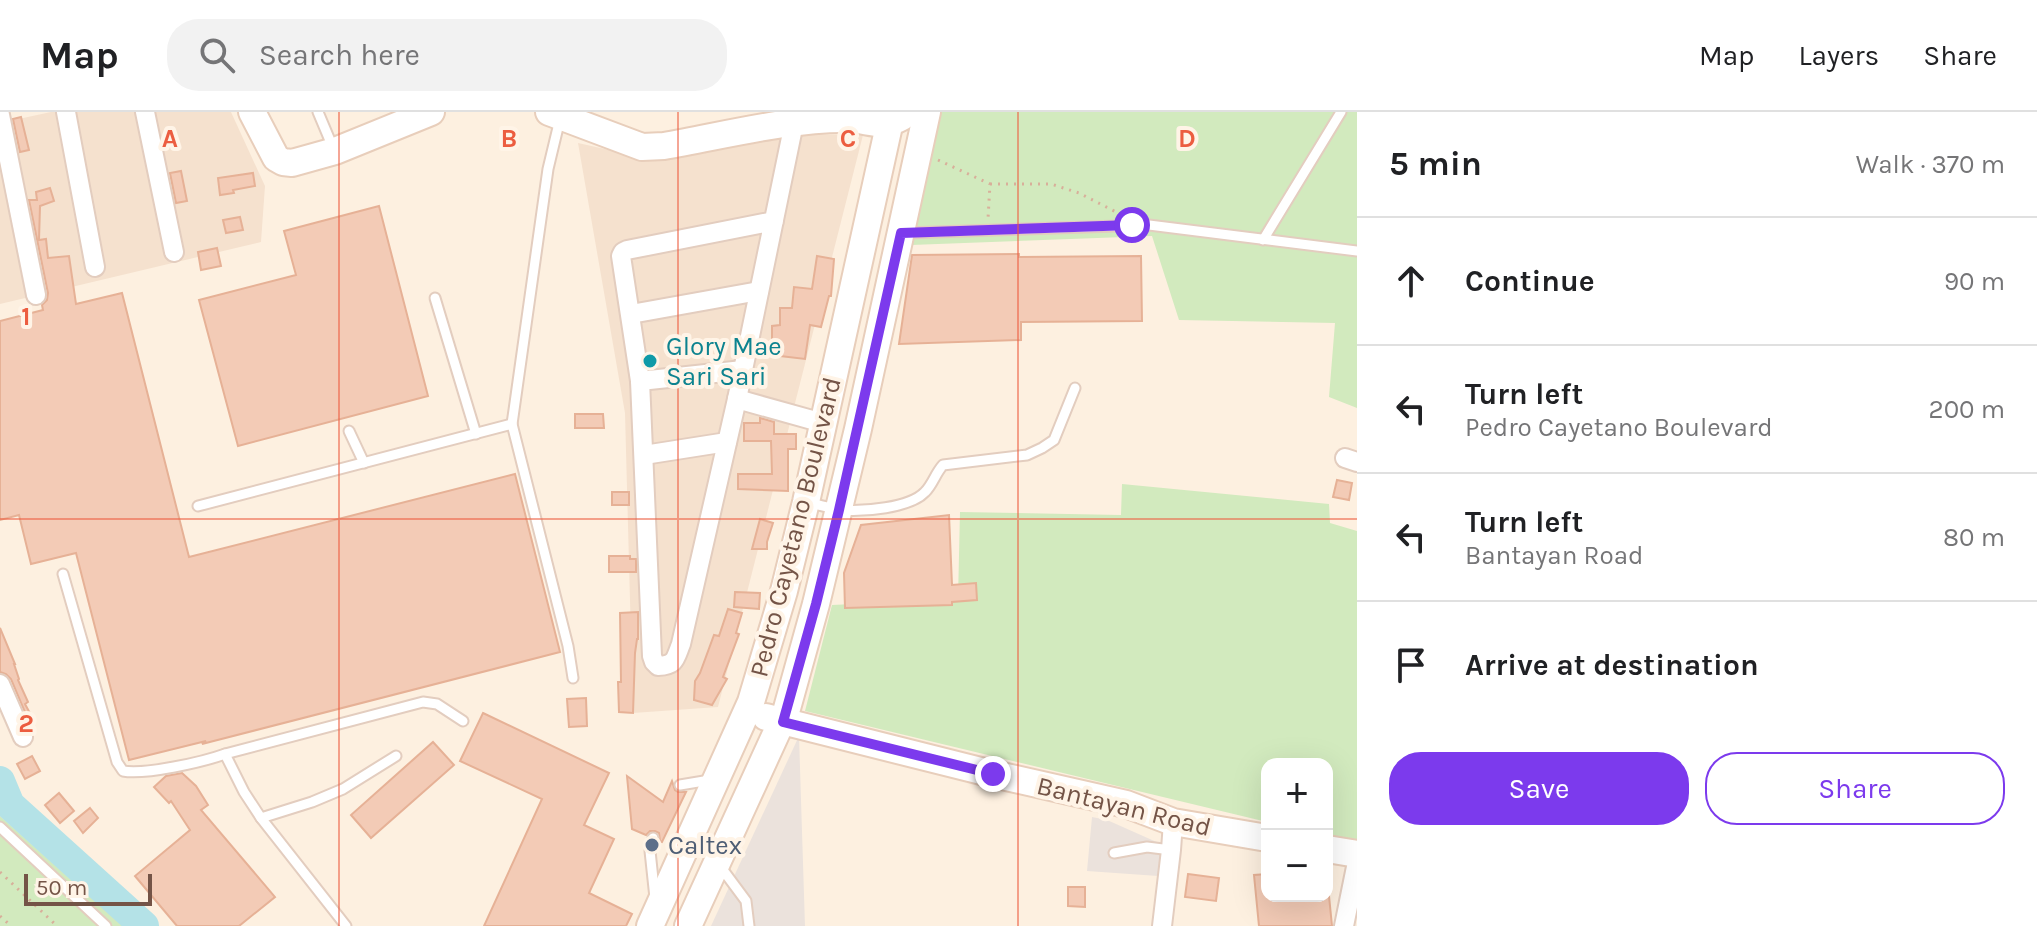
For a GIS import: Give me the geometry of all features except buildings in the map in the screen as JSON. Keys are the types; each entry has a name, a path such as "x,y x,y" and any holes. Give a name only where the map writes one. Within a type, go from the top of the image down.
{"main road":[{"path":"252,112 276,158 292,163 335,151 431,112"},
{"name":"Pedro Cayetano Boulevard","path":"688,926 783,722 839,510 927,112"},
{"path":"555,114 642,147 664,146 792,118 817,120 898,116"},
{"name":"Pedro Cayetano Boulevard","path":"653,919 748,712 784,591 898,116"},
{"name":"Bantayan Road","path":"748,712 1126,804 1173,822 1261,837"},
{"path":"1333,850 1357,854"}],"street":[{"path":"66,112 95,267"},
{"path":"145,112 174,252"},
{"path":"0,115 36,295"},
{"path":"774,221 623,252 621,256 640,381 652,656 658,666 669,666 681,644 737,399 774,221 792,118"},
{"path":"631,314 759,291"},
{"path":"640,381 743,370"},
{"path":"737,399 823,423"},
{"path":"644,455 727,442"},
{"path":"0,684 23,737"},
{"path":"1162,926 1173,822"},
{"path":"1344,926 1357,862"}],"lane":[{"path":"318,112 335,151"},
{"path":"1263,240 1341,112"},
{"path":"555,114 512,424 568,646 573,678"},
{"path":"901,233 1149,225 1357,251"},
{"path":"435,298 476,434"},
{"path":"806,502 839,510 862,511 912,502 924,493 943,465 1027,455 1054,440 1075,388"},
{"path":"198,506 512,424"},
{"path":"349,431 364,463"},
{"path":"63,574 117,762 127,773 210,759 423,702 437,704 463,721"},
{"path":"225,754 261,818 346,926"},
{"path":"261,818 343,789 396,756"},
{"path":"680,785 717,780"},
{"path":"0,827 106,926"},
{"path":"653,838 650,851 653,919"},
{"path":"1114,853 1147,847 1171,850"},
{"path":"718,862 746,901 749,926"}],"path":[{"path":"931,157 990,184 1051,184 1113,210 1132,225"},
{"path":"987,231 990,184"},
{"path":"0,872 57,926"},
{"path":"0,916 11,926"}],"shaded area":[{"path":"51,112 231,112 265,186 261,242 0,304 0,123"},
{"path":"789,134 863,135 718,707 633,713 625,413 578,143 645,158"},
{"path":"799,736 805,926 711,926"},
{"path":"1092,817 1107,820 1161,844 1158,876 1087,871"}],"green space":[{"path":"941,112 1357,112 1357,408 1329,397 1335,323 1179,320 1152,236 911,245"},
{"path":"1122,484 1329,504 1330,523 1357,531 1357,843 1333,837 1333,758 1261,758 1261,821 805,711 832,605 958,599 960,512 1121,515"},
{"path":"0,816 123,926 0,926"}],"waterway":[{"path":"0,781 10,805 144,926"}],"place":[{"name":"Glory Mae Sari Sari","path":"650,361"},
{"name":"Caltex","path":"652,845"}],"route":[{"path":"993,774 783,722 839,510 901,233 1132,225"}]}
